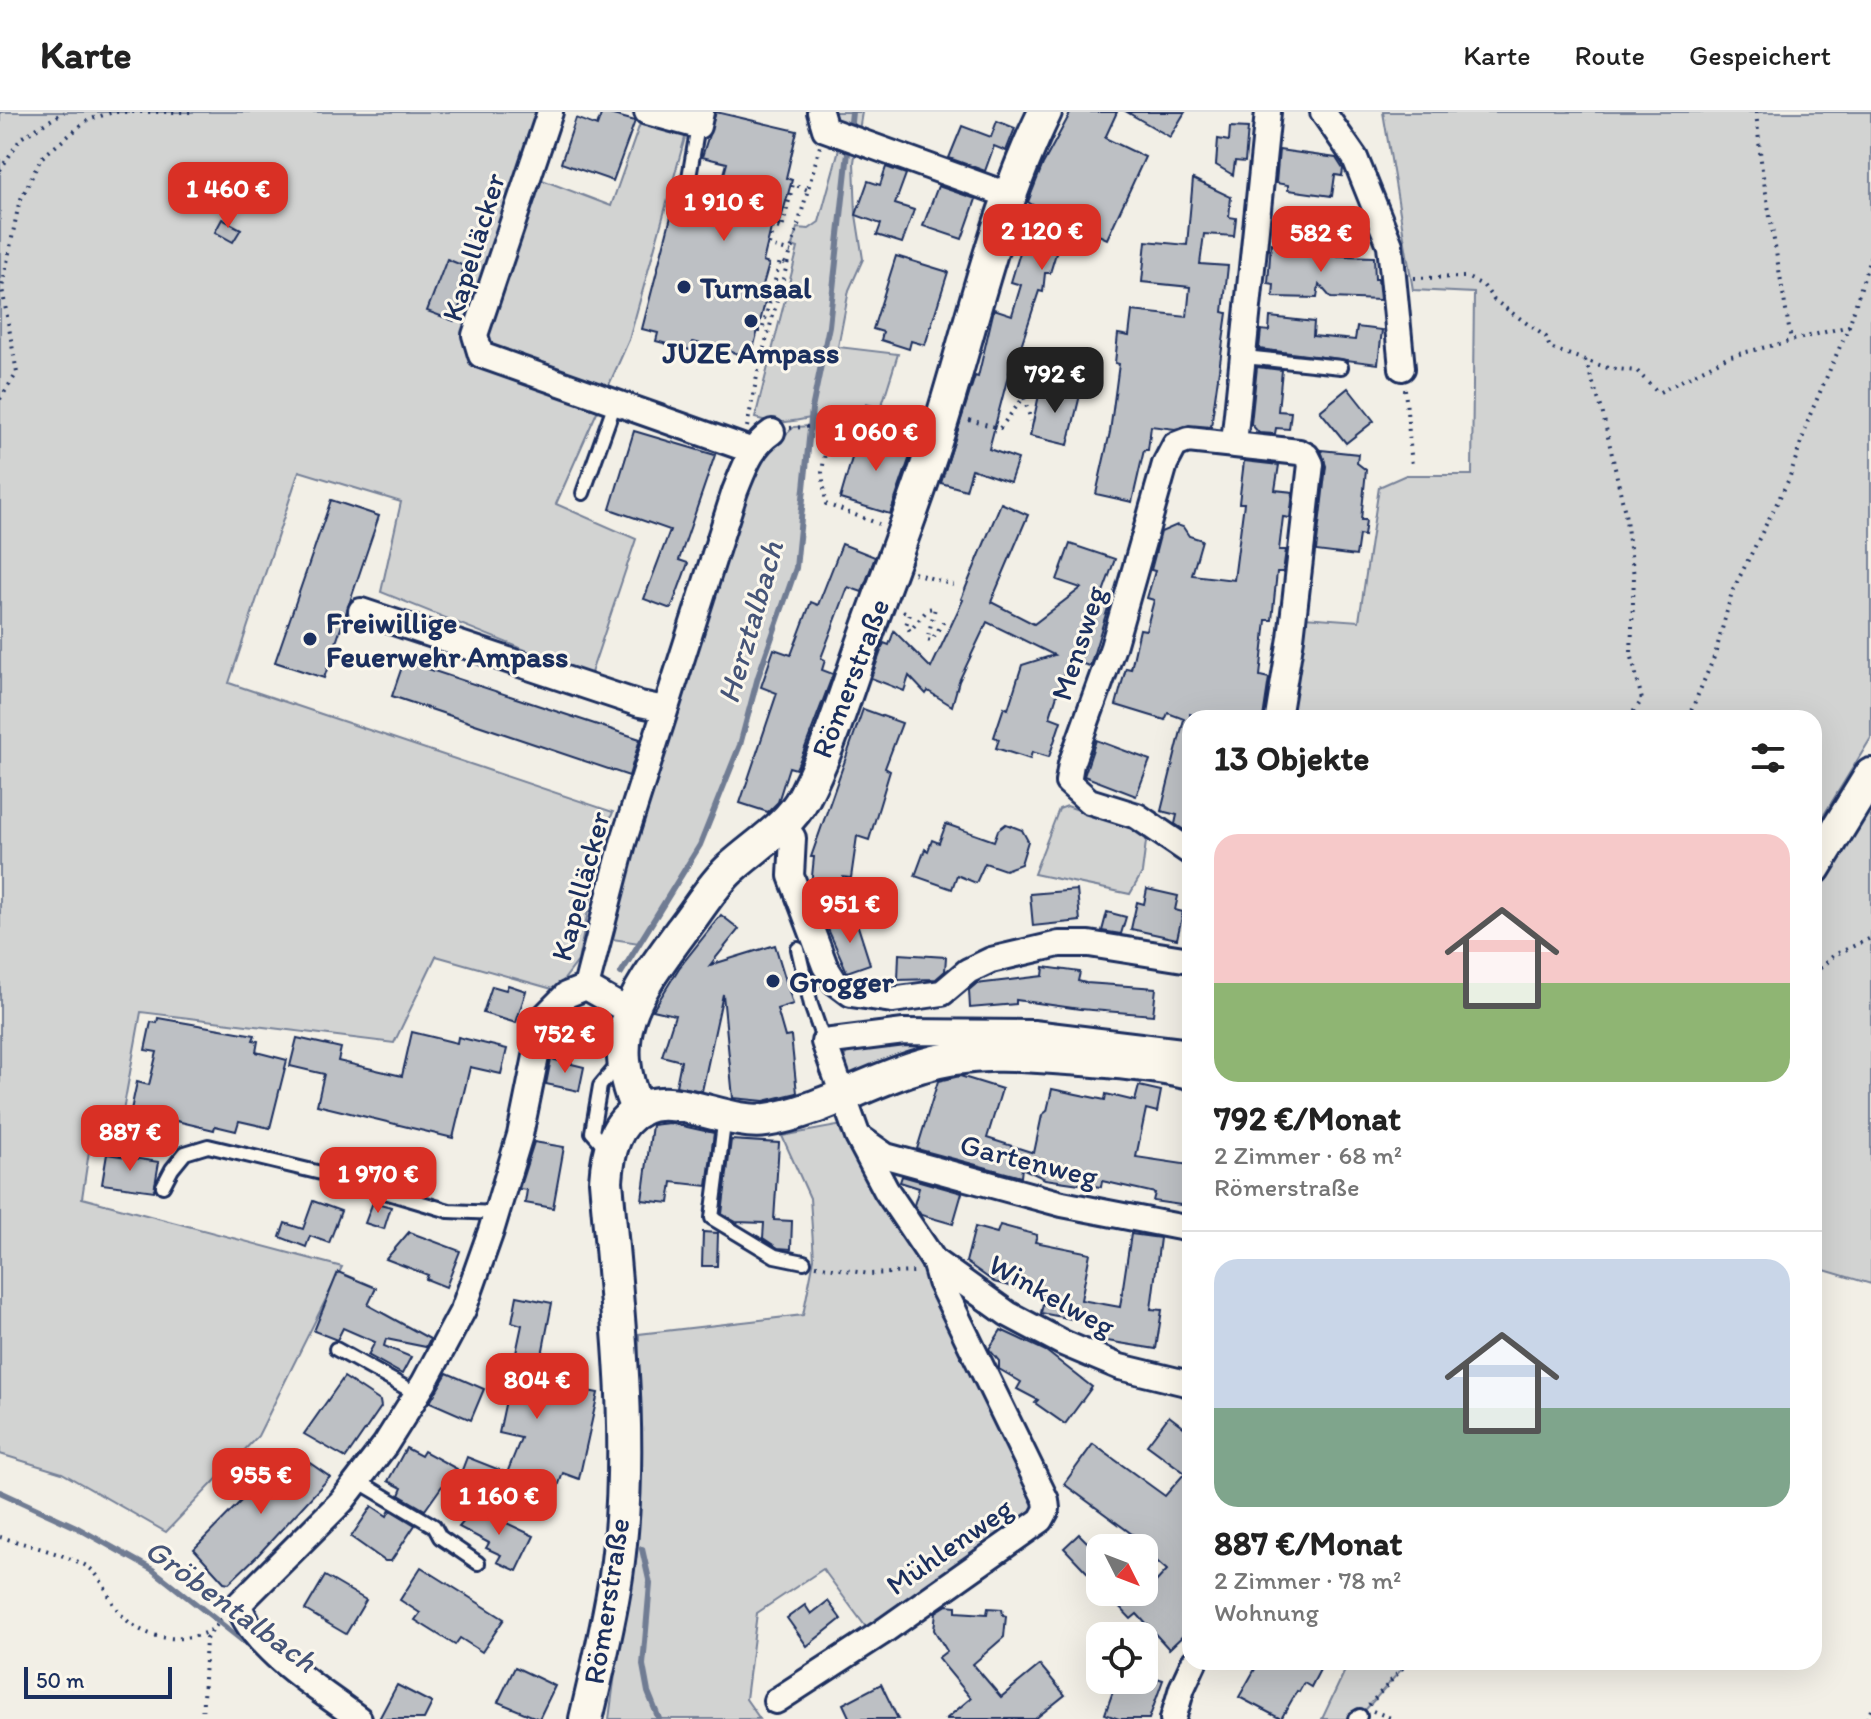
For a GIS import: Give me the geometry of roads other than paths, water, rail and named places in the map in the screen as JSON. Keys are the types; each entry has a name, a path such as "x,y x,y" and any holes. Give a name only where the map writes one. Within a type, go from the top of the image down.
{"main road":[{"name":"Römerstraße","path":"586,1719 616,1575 622,1504 624,1433 606,1181 609,1152 621,1125 638,1111 626,1083 623,1058 625,1029 630,1012 660,961 722,876 783,823 803,798 834,727 940,426 1008,195 1045,112"},
{"path":"1822,855 1871,775"},
{"path":"638,1111 665,1104 765,1120 923,1064 985,1054 1014,1053 1112,1061 1182,1072"}],"street":[{"name":"Kapelläcker","path":"550,112 475,335 481,355 615,403 770,437 735,491 623,843 586,987"},
{"path":"647,112 700,119"},
{"path":"1234,443 1268,112"},
{"path":"1323,112 1355,158 1390,245 1402,368"},
{"path":"830,123 1008,195"},
{"name":"Mensweg","path":"1182,847 1137,816 1089,801 1068,782 1071,764 1113,647 1165,464 1175,445 1188,440 1299,452 1307,456 1311,464 1291,638 1279,710"},
{"path":"361,611 640,704 665,709"},
{"path":"783,823 793,838 791,876 825,966 835,982 851,994 892,1000 942,993 968,971 991,960 1059,944 1089,944 1182,959"},
{"path":"359,1719 269,1648 242,1616 239,1604 317,1528 358,1481 417,1394 463,1310 520,1135 544,1017 566,995 586,987 630,1012"},
{"path":"842,1095 824,1042 904,1032 1033,1033 1182,1051"},
{"name":"Winkelweg","path":"842,1095 858,1137 886,1190 934,1261 1008,1314 1063,1343 1120,1367 1182,1382"},
{"name":"Gartenweg","path":"858,1137 886,1156 1062,1204 1182,1227"},
{"name":"Mühlenweg","path":"776,1701 881,1633 1041,1520 1047,1509 1046,1500 940,1282 934,1261"},
{"path":"1173,1719 1191,1670"}],"lane":[{"path":"685,200 700,119"},
{"path":"1244,357 1341,367"},
{"path":"583,493 615,403"},
{"path":"830,427 940,426"},
{"path":"798,949 811,1005 824,1042"},
{"path":"609,1152 592,1132 600,1086 623,1058"},
{"path":"725,1116 712,1218 775,1256 804,1262"},
{"path":"163,1186 185,1153 208,1146 321,1173 449,1211 496,1213"},
{"path":"336,1349 417,1394"},
{"path":"358,1481 434,1526 440,1537 478,1563"}],"waterway":[{"name":"Herztalbach","path":"850,132 852,112"},
{"name":"Herztalbach","path":"621,973 700,845 740,745 758,677 796,568 812,409 829,326 849,143"},
{"name":"Gröbentalbach","path":"0,1492 76,1527 153,1570 257,1652"},
{"name":"Herztalbach","path":"642,1549 650,1584 643,1665 648,1692 659,1719"}],"place":[{"name":"Turnsaal","path":"684,287"},
{"name":"JUZE Ampass","path":"751,321"},
{"name":"Freiwillige Feuerwehr Ampass","path":"310,639"},
{"name":"Grogger","path":"773,981"}]}
